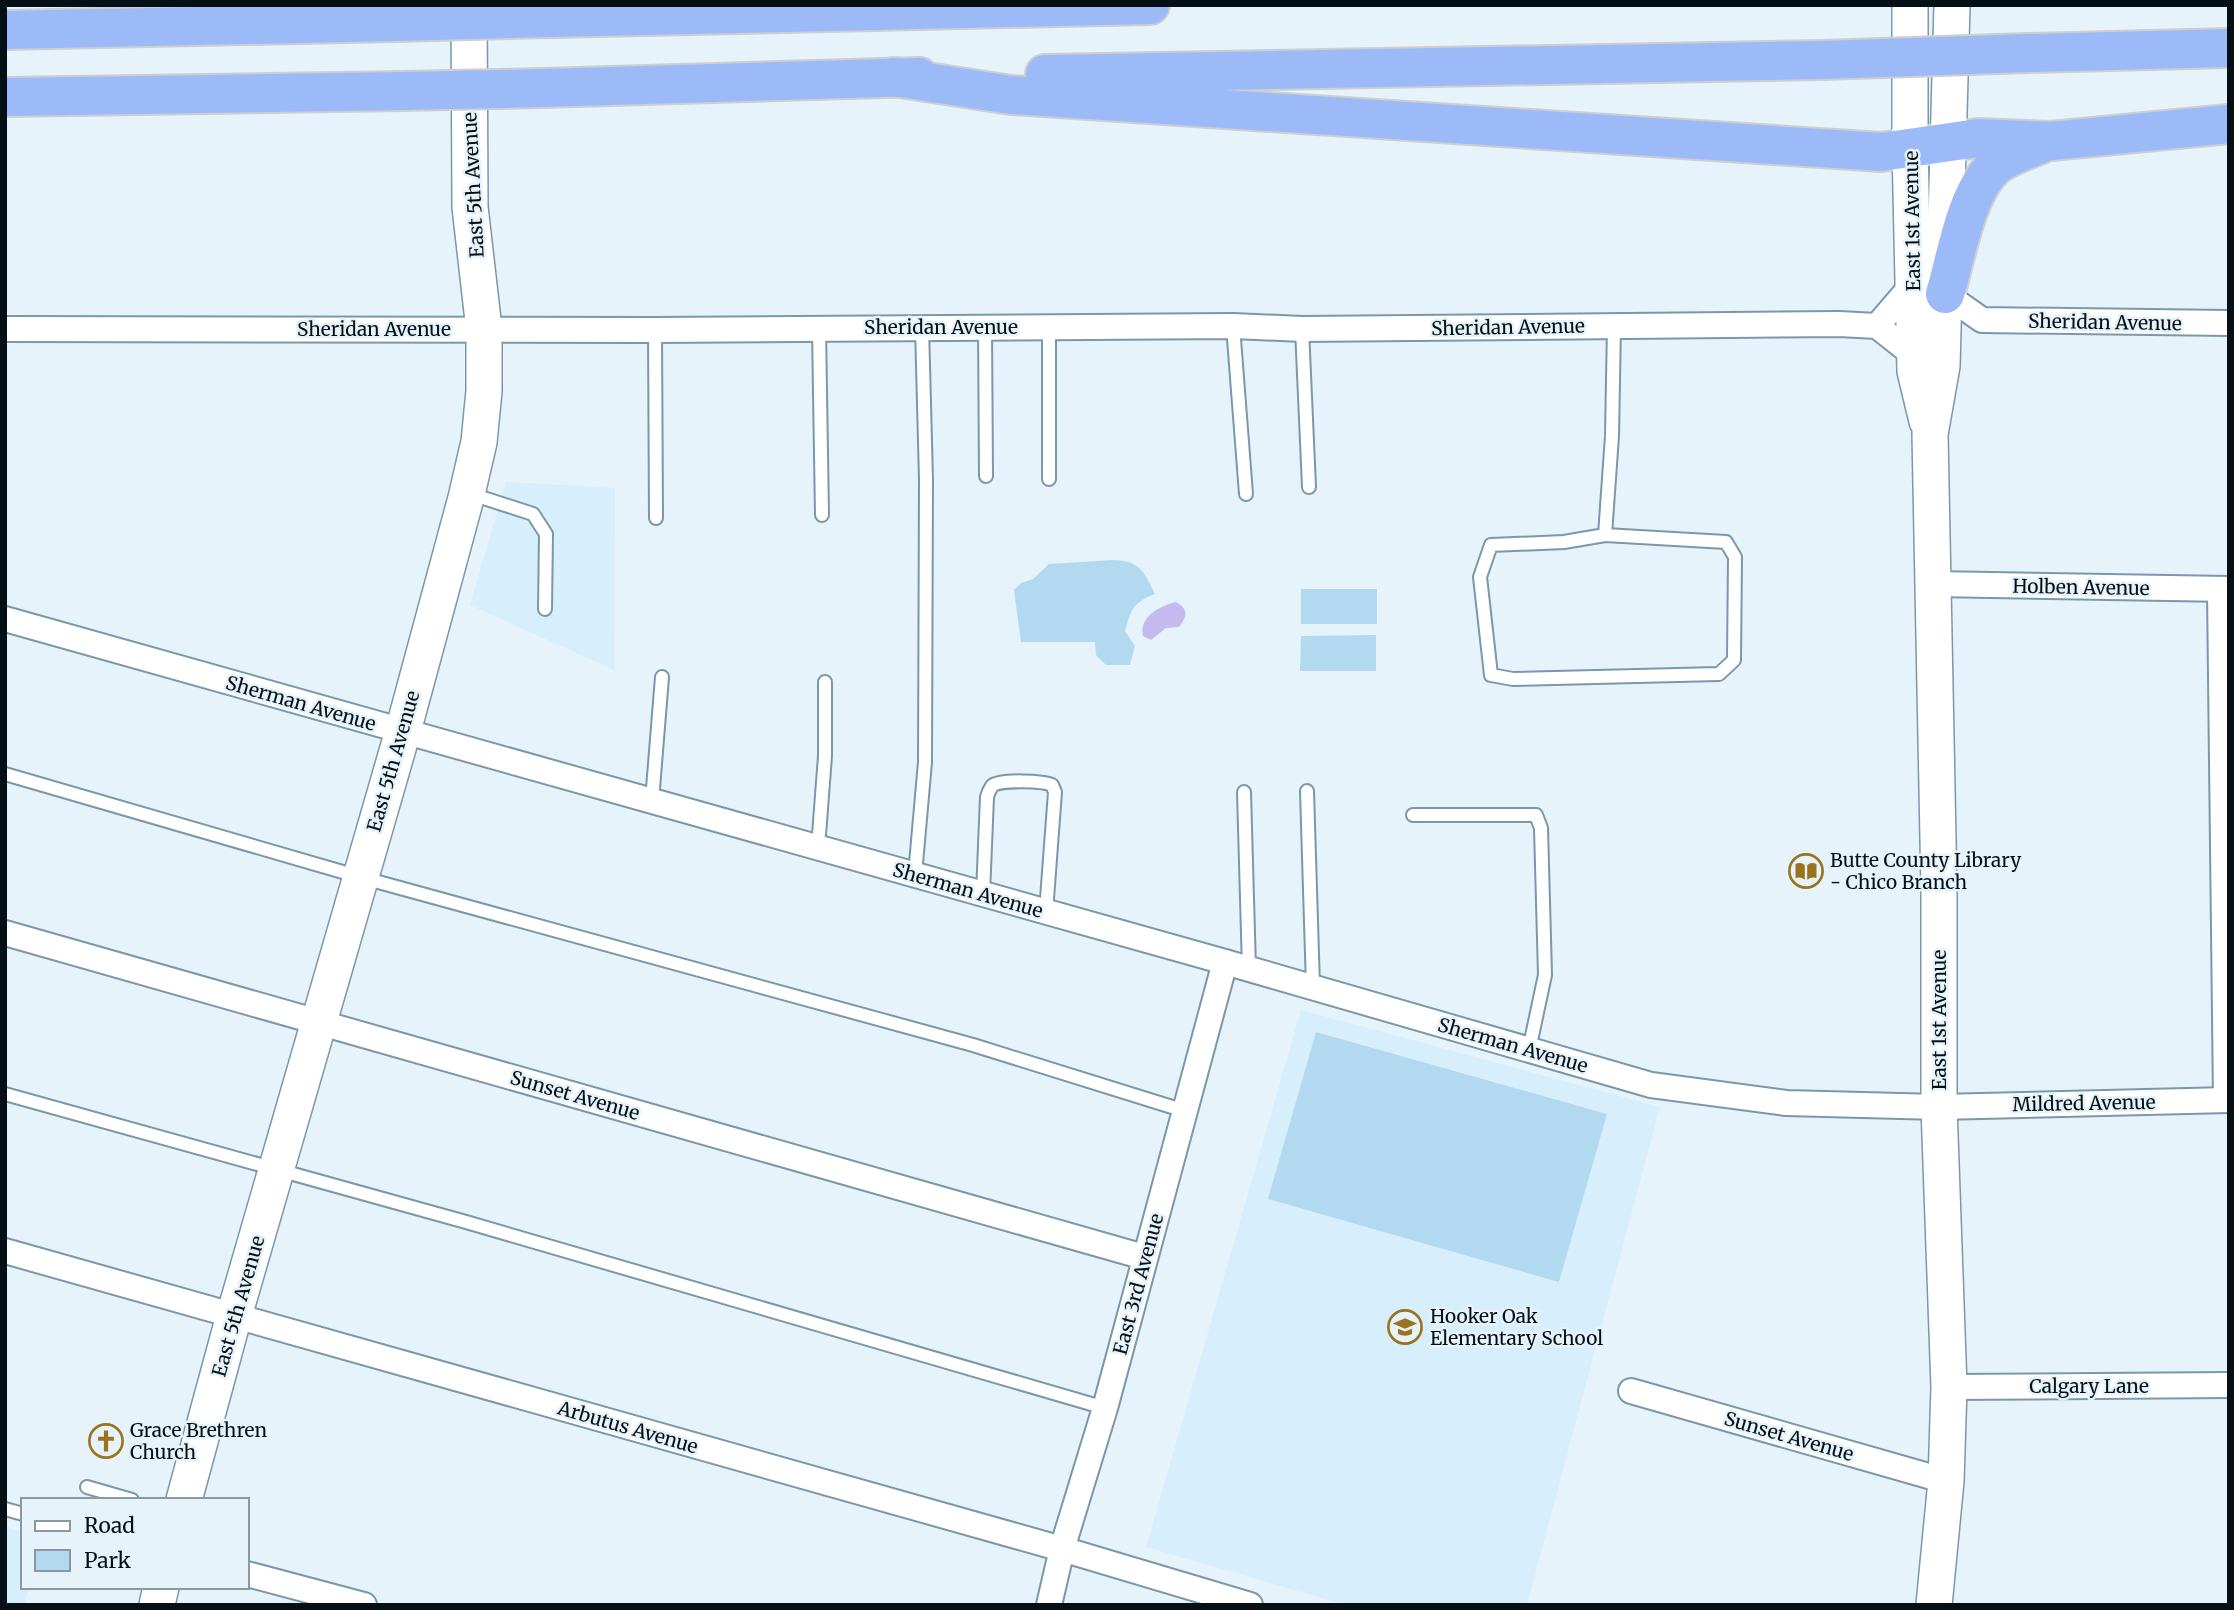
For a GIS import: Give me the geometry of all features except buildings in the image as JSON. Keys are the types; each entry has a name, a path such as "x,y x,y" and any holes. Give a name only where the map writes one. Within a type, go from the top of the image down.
{"highway":[{"path":"5,30 914,8 1150,5"},
{"path":"5,97 1824,60 2229,48"},
{"path":"894,77 1011,95 1881,152 1978,138 2051,141 2229,124"},
{"path":"1929,289 1984,178 2005,159 2051,141"}],"street":[{"name":"East 5th Avenue","path":"185,1498 402,731 479,442 484,391 484,330 470,207 469,5"},
{"name":"East 1st Avenue","path":"1910,5 1910,147 1929,289 1929,352 1915,371 1930,434 1939,890 1940,1107 1949,1387 1946,1481 1934,1605"},
{"name":"East 1st Avenue","path":"1929,289 1950,144 1952,5"},
{"path":"1929,289 1982,320 1929,352 1877,326 1929,289"},
{"name":"Sheridan Avenue","path":"1982,320 2229,323"},
{"name":"Sheridan Avenue","path":"5,329 655,330 1233,326 1302,329 1768,323 1877,326"},
{"name":"Holben Avenue","path":"1933,584 2224,590"},
{"path":"2224,590 2227,1100"},
{"name":"Sherman Avenue","path":"5,619 1225,962 1651,1085 1786,1103 1940,1107"},
{"name":"Sunset Avenue","path":"5,933 1144,1257"},
{"name":"East 3rd Avenue","path":"1049,1605 1062,1549 1105,1408 1225,962"},
{"name":"Mildred Avenue","path":"1940,1107 2227,1100"},
{"name":"Arbutus Avenue","path":"5,1251 1062,1549 1250,1605"},
{"name":"Calgary Lane","path":"1949,1387 2229,1385"},
{"name":"Sunset Avenue","path":"1631,1391 1946,1481"},
{"path":"248,1573 364,1605"}],"lane":[{"path":"1233,326 1246,494"},
{"path":"1605,535 1612,436 1614,326"},
{"path":"915,875 925,762 926,480 922,327"},
{"path":"985,327 986,476"},
{"path":"1049,327 1049,479"},
{"path":"819,329 822,514"},
{"path":"1302,329 1309,487"},
{"path":"655,330 656,518"},
{"path":"467,493 533,514 546,534 545,609"},
{"path":"1605,535 1726,542 1735,557 1734,660 1719,674 1513,679 1491,675 1480,577 1491,545 1564,542 1605,535"},
{"path":"652,801 662,677"},
{"path":"818,848 825,756 825,682"},
{"path":"5,774 360,877 973,1045 1185,1111"},
{"path":"982,894 987,797 990,788 999,783 1045,782 1052,785 1055,792 1046,912"},
{"path":"1307,791 1313,988"},
{"path":"1244,792 1249,969"},
{"path":"1413,815 1536,816 1541,828 1545,975 1529,1050"},
{"path":"5,1094 466,1222 1105,1408"},
{"path":"87,1487 125,1498"}],"shaded area":[{"path":"506,482 615,488 614,670 470,605"},
{"path":"1176,602 1185,610 1184,620 1179,627 1166,628 1151,640 1143,636 1147,618 1157,609"},
{"name":"Hooker Oak Elementary School","path":"1301,1010 1660,1107 1527,1605 1346,1605 1146,1547"},
{"path":"5,1527 21,1531 21,1589 28,1589 24,1605 5,1605"}],"green space":[{"path":"1113,560 1129,562 1140,569 1155,594 1138,603 1129,617 1125,631 1135,646 1130,665 1106,665 1096,655 1095,642 1021,642 1014,590 1021,583 1033,579 1049,564"},
{"path":"1301,589 1377,589 1377,624 1301,624"},
{"path":"1376,635 1376,671 1300,671 1301,636"},
{"path":"1316,1032 1607,1114 1559,1282 1268,1199"}],"place":[{"name":"Butte County Library - Chico Branch","path":"1806,871"},
{"name":"Hooker Oak Elementary School","path":"1405,1327"},
{"name":"Grace Brethren Church","path":"106,1441"}]}
